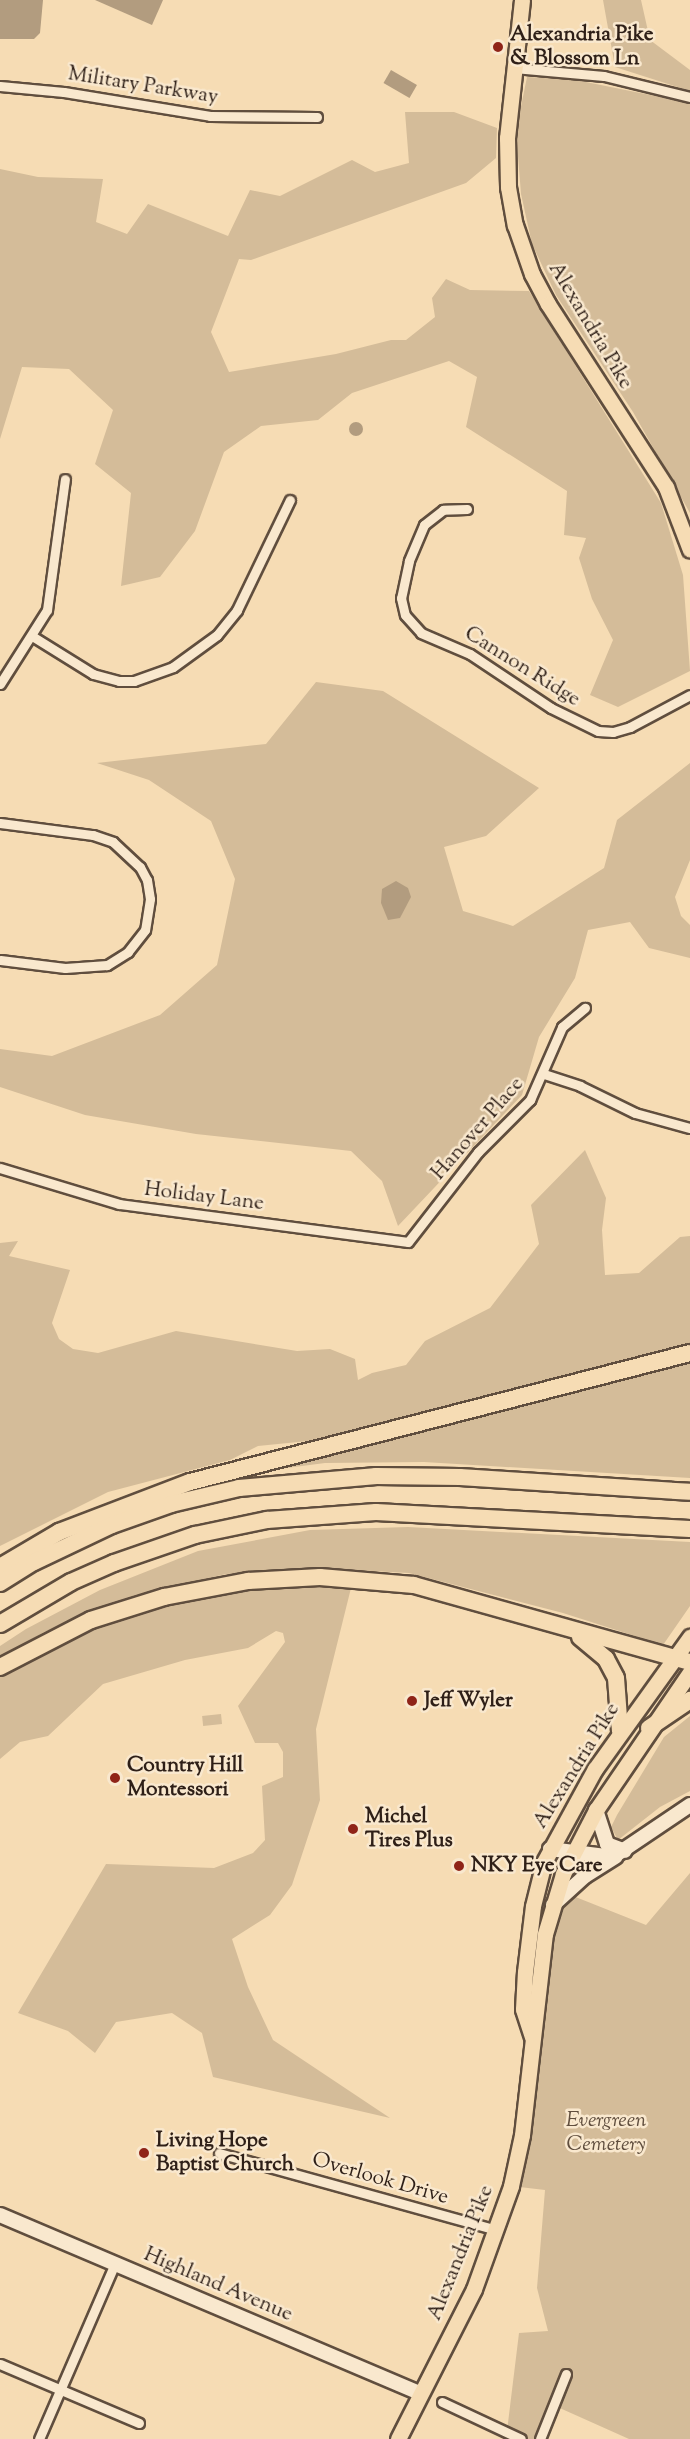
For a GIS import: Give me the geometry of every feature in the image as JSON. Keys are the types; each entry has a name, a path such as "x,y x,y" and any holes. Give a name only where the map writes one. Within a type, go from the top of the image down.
{"highway":[{"path":"0,1567 59,1532 190,1482 690,1353"},
{"path":"0,1583 34,1562 112,1525 171,1504 239,1488 376,1476 460,1477 690,1492"},
{"path":"0,1624 71,1582 114,1563 195,1535 267,1520 376,1512 690,1529"},
{"path":"0,1667 56,1635 131,1606 201,1588 284,1578 414,1585 683,1659"},
{"path":"567,1628 591,1644 616,1678 620,1731"},
{"path":"650,1728 690,1700"}],"main road":[{"name":"Alexandria Pike","path":"522,0 507,138 508,187 532,274 666,487 690,550"},
{"name":"Alexandria Pike","path":"532,2037 523,2009 528,1940 544,1862 558,1833 620,1731 683,1659 690,1637"},
{"name":"Alexandria Pike","path":"398,2439 425,2395 474,2289 496,2230 522,2135 544,1934 553,1905 574,1851 596,1810 690,1672"}],"street":[{"path":"514,68 604,76 690,97"},
{"name":"Military Parkway","path":"0,86 64,92 210,116 317,117"},
{"path":"0,684 32,636 50,597 65,479"},
{"path":"32,636 93,674 119,681 134,681 173,667 217,635 237,610 290,500"},
{"name":"Cannon Ridge","path":"467,509 443,510 424,525 410,561 400,598 405,615 421,633 470,654 551,708 598,731 613,732 630,727 690,695"},
{"path":"0,823 93,835 121,846 140,867 149,887 149,918 133,947 117,960 81,969 0,960"},
{"name":"Hanover Place","path":"408,1242 478,1152 530,1100 544,1074 562,1027 585,1008"},
{"path":"544,1074 580,1086 635,1113 690,1128"},
{"name":"Holiday Lane","path":"0,1168 123,1205 408,1242"},
{"path":"553,1905 585,1876 625,1851 690,1804"},
{"path":"596,1810 607,1844 625,1851"},
{"path":"558,1833 574,1851"},
{"path":"550,1849 574,1851 600,1858 625,1851"},
{"name":"Overlook Drive","path":"219,2153 496,2230"},
{"name":"Highland Avenue","path":"0,2215 425,2395"},
{"path":"39,2439 115,2263"},
{"path":"0,2364 139,2423"},
{"path":"540,2439 566,2374"},
{"path":"442,2402 521,2439"}],"green space":[{"path":"603,0 641,0 650,40 690,70 690,91 615,67"},
{"path":"527,77 576,80 690,103 690,513 633,412 556,295 532,244 521,194 516,131"},
{"path":"405,112 454,112 497,128 496,158 466,183 251,260 239,259 211,332 229,372 336,354 391,340 406,340 435,317 432,298 446,279 470,290 529,291 661,503 683,575 690,671 618,707 590,695 613,640 592,599 579,558 586,538 564,535 567,491 466,427 477,377 449,361 352,393 318,420 261,426 224,452 195,531 160,577 121,586 131,493 95,464 113,410 69,369 22,367 0,439 0,169 38,177 103,179 96,222 127,234 148,204 228,236 250,190 280,196 352,160 375,172 409,163"},
{"path":"316,682 383,691 539,788 486,836 444,847 463,911 513,926 604,868 617,820 690,763 690,860 675,897 681,916 690,925 690,958 649,948 630,922 588,930 575,978 539,1037 522,1095 398,1226 382,1181 351,1151 196,1134 85,1115 0,1087 0,1049 52,1056 160,1015 217,965 235,879 211,821 149,780 97,763 266,744"},
{"path":"585,1150 606,1198 602,1230 605,1275 639,1273 680,1237 690,1236 690,1345 308,1441 258,1446 230,1460 108,1492 0,1546 0,1243 18,1241 9,1256 70,1270 52,1323 59,1339 73,1349 98,1353 176,1331 297,1351 330,1349 355,1359 358,1380 372,1373 406,1365 425,1341 490,1308 539,1244 531,1205"},
{"path":"690,1360 690,1478 424,1462 325,1463 241,1474"},
{"path":"408,1527 690,1542 690,1606 663,1645 563,1613 409,1573 334,1569 226,1574 135,1595 44,1632 0,1658 0,1646 26,1629 100,1590 198,1551 310,1530"},
{"path":"285,1585 351,1588 316,1729 320,1800 292,1885 270,1915 232,1939 248,1987 273,2040 390,2118 213,2077 202,2033 172,2013 116,2022 95,2053 68,2031 18,2013 106,1864 214,1868 253,1853 265,1840 262,1786 283,1777 283,1752 278,1743 255,1743 238,1706 285,1642 283,1633 276,1631 248,1648 185,1660 103,1684 48,1736 20,1742 0,1759 0,1675 70,1637 145,1609 227,1591"},
{"path":"221,1714 222,1724 203,1726 202,1716"},
{"path":"690,1716 690,1791 660,1807 618,1840 611,1827 617,1815 664,1737"},
{"name":"Evergreen Cemetery","path":"690,1873 690,2439 629,2439 553,2405 540,2439 521,2439 507,2431 519,2333 548,2331 537,2288 545,2190 511,2186 545,1934 568,1894 646,1925"}],"shaded area":[{"path":"0,0 43,0 40,33 34,39 0,39"},
{"path":"95,0 163,0 152,25"},
{"path":"391,70 417,85 409,98 384,83"},
{"path":"356,422 361,424 363,429 361,434 356,436 351,434 349,429 351,424"},
{"path":"396,881 408,888 411,897 400,918 388,920 381,903 382,889"}],"place":[{"name":"Alexandria Pike & Blossom Ln","path":"498,47"},
{"name":"Jeff Wyler","path":"412,1701"},
{"name":"Country Hill Montessori","path":"115,1778"},
{"name":"Michel Tires Plus","path":"353,1829"},
{"name":"NKY Eye Care","path":"459,1866"},
{"name":"Living Hope Baptist Church","path":"144,2153"}]}
